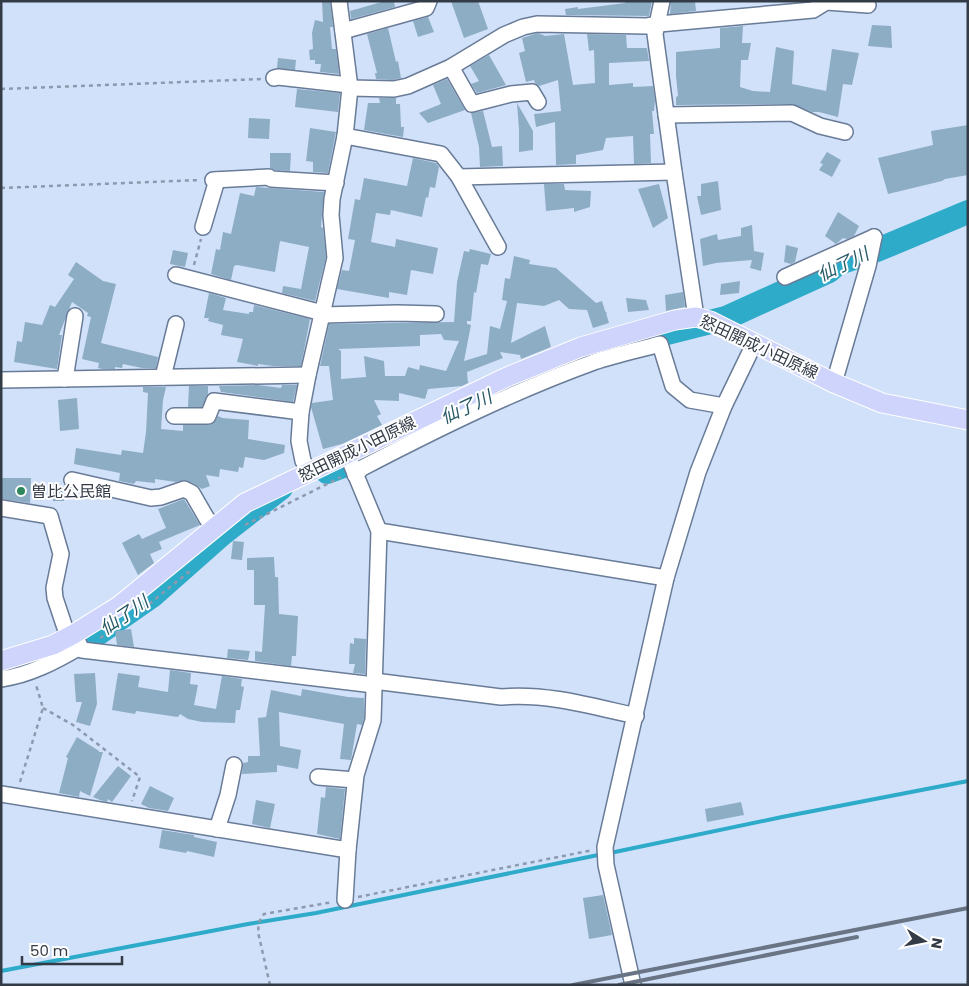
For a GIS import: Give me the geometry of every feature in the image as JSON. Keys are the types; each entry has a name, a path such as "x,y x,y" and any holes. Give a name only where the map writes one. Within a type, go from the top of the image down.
{"main road":[{"name":"怒田開成小田原線","path":"1,661 74,639 119,606 245,503 507,377 573,350 675,320 696,317 710,321 754,344 882,404 968,420"}],"street":[{"path":"310,472 303,461 299,441 301,412 335,258 331,215 345,136 350,87 339,1"},
{"path":"342,31 426,8 429,1"},
{"path":"662,1 659,24 655,34 696,317"},
{"path":"274,78 350,87 394,89 408,86 451,67 504,35 523,27 537,24 647,26 813,10 826,2 868,5"},
{"path":"451,67 472,104 511,94 532,92 538,102"},
{"path":"666,116 792,113 820,126 845,132"},
{"path":"345,136 441,154 459,177 498,247"},
{"path":"459,177 674,172"},
{"path":"204,228 215,180 269,177 336,183"},
{"path":"785,277 874,237 868,266 834,382"},
{"path":"183,277 315,311 323,315 436,314"},
{"path":"66,379 75,316"},
{"path":"164,377 176,324"},
{"path":"354,475 362,468 449,423 540,384 595,362 660,344 668,376 673,386 690,400 724,406"},
{"path":"633,985 606,865 606,847 666,578 698,472 724,406 754,344"},
{"path":"1,380 308,375"},
{"path":"174,416 208,416 214,401 301,412"},
{"path":"345,900 355,780 373,720 379,531 354,475 347,454"},
{"path":"72,480 109,482 151,498 161,497 184,489 192,493 207,519 216,526"},
{"path":"1,508 50,516 62,554 54,588 55,598 74,639 82,650 501,697 518,695 552,698 636,716"},
{"path":"379,531 666,578"},
{"path":"1,679 32,672 60,659 74,639"},
{"path":"217,829 228,795 234,764"},
{"path":"318,777 355,780"},
{"path":"8,795 348,850"}],"path":[{"path":"1,89 274,78"},
{"path":"1,188 215,180"},
{"path":"183,277 204,228"},
{"path":"242,526 347,475 354,475"},
{"path":"138,613 198,564"},
{"path":"74,639 107,635 122,624"},
{"path":"8,795 43,708 32,672"},
{"path":"43,708 73,725 140,777 128,814"},
{"path":"270,985 258,932 259,922 264,914 345,900 606,847"}],"building":[{"path":"322,1 330,1 333,27 330,27 332,49 336,49 339,74 320,72 321,64 315,64 315,60 310,60 309,50 313,49 312,33 315,20 323,22"},
{"path":"385,1 394,1 395,7 351,19 350,11"},
{"path":"451,1 478,1 488,29 464,38"},
{"path":"625,1 652,1 649,16 566,15 565,9 625,3"},
{"path":"671,1 695,1 696,11 670,14"},
{"path":"428,17 434,32 418,37 413,21"},
{"path":"872,25 891,26 892,48 868,46"},
{"path":"743,26 742,43 751,43 748,60 741,60 740,87 753,91 770,92 776,47 794,51 792,84 826,91 832,49 859,53 852,85 843,84 838,117 812,112 792,104 676,105 676,97 678,96 676,52 720,48 720,28"},
{"path":"388,28 401,78 393,80 376,79 375,73 377,73 367,34"},
{"path":"538,33 545,36 564,34 573,85 595,83 594,50 589,51 587,34 626,35 627,48 647,48 649,61 609,63 609,85 633,83 633,87 653,86 655,100 654,111 652,111 654,134 650,134 651,163 634,164 633,136 606,138 603,150 576,155 576,164 556,165 555,122 536,127 534,114 561,111 558,80 539,86 534,80 526,82 519,53 525,51 522,38"},
{"path":"489,55 506,85 477,93 471,84 479,81 470,66"},
{"path":"278,58 296,60 295,70 277,68"},
{"path":"447,79 465,110 428,123 419,113 441,104 433,85"},
{"path":"297,89 340,93 338,112 295,107"},
{"path":"379,98 396,98 396,104 400,104 401,127 404,127 403,137 364,130 368,103 380,103"},
{"path":"517,103 533,131 533,150 519,152"},
{"path":"483,111 492,147 502,146 503,166 480,167 479,147 471,113"},
{"path":"249,118 270,119 269,139 248,138"},
{"path":"968,125 968,175 888,194 878,158 933,145 931,131"},
{"path":"310,128 336,132 328,173 313,172 313,162 306,161"},
{"path":"827,152 841,160 832,177 819,170 823,164 820,163"},
{"path":"270,153 291,153 290,171 270,168"},
{"path":"413,158 436,163 439,167 435,188 430,187 422,217 391,210 390,215 376,213 371,242 395,247 396,239 438,248 433,274 411,270 407,295 389,292 389,298 337,289 342,270 349,271 355,240 348,239 355,199 360,200 364,178 407,186"},
{"path":"718,181 721,210 701,215 697,196 701,196 701,184"},
{"path":"544,184 564,184 565,190 591,191 590,207 574,212 574,208 546,211"},
{"path":"659,184 668,218 653,228 638,189"},
{"path":"256,187 324,192 321,227 323,228 326,257 315,301 282,293 283,286 301,289 309,247 280,241 275,272 237,265 234,266 231,280 211,274 216,249 220,250 223,232 231,234 240,193 254,196"},
{"path":"838,212 859,226 854,236 847,239 843,238 836,244 825,236"},
{"path":"752,225 754,251 764,253 761,271 750,268 752,260 703,266 700,239 717,234 718,240 741,236 741,228"},
{"path":"786,245 798,248 795,262 791,264 784,262"},
{"path":"470,249 491,254 488,265 481,264 476,293 474,292 471,321 467,321 467,324 471,325 464,361 487,354 490,326 500,329 507,301 502,300 505,278 510,279 514,256 530,260 529,264 556,268 596,303 602,301 608,314 606,313 609,323 593,328 587,310 569,309 559,300 544,306 517,303 511,343 545,326 551,347 521,359 520,355 500,352 503,358 467,372 468,383 462,386 428,389 425,399 399,393 399,401 374,400 381,414 377,416 382,425 342,444 323,449 311,407 312,403 333,400 329,366 320,366 329,324 454,322 457,282 464,251 469,252","holes":["441,334 444,340 459,341 446,371 420,365 419,370 408,367 405,376 385,376 384,361 364,356 366,377 341,379 341,351 338,349 420,346 420,335"]},
{"path":"173,250 188,253 185,267 170,264"},
{"path":"76,262 103,281 116,284 101,343 158,357 156,368 142,368 123,364 122,368 102,369 98,368 99,363 82,359 91,317 87,316 88,313 72,302 59,335 62,335 57,369 14,362 17,341 22,342 25,322 42,325 50,305 55,307 74,279 68,275"},
{"path":"740,281 739,293 720,295 721,284"},
{"path":"683,292 685,307 666,311 665,295"},
{"path":"209,293 226,298 223,310 249,314 249,312 253,312 254,305 310,319 301,366 258,364 258,366 237,362 243,339 221,335 223,325 208,321 209,318 204,318"},
{"path":"626,298 646,300 649,310 628,312"},
{"path":"258,385 281,388 282,385 297,385 293,402 221,392 219,386"},
{"path":"189,386 208,386 208,394 202,407 188,407"},
{"path":"143,387 166,387 161,429 183,431 183,425 209,425 214,423 218,416 249,420 248,439 285,445 284,453 264,460 245,457 243,468 239,467 238,472 220,469 219,477 206,475 210,486 202,489 185,480 176,482 155,479 155,483 136,481 134,484 119,481 120,473 74,464 76,448 121,455 122,450 143,453 148,393 143,392"},
{"path":"77,398 79,429 60,431 58,400"},
{"name":"曽比公民館","path":"1,478 31,478 30,503 1,499"},
{"path":"53,488 63,488 64,501 53,501"},
{"path":"184,499 200,525 159,542 162,549 150,554 154,563 138,575 122,543 139,534 142,539 166,528 158,509"},
{"path":"233,541 244,542 242,560 231,559"},
{"path":"274,557 275,577 278,577 279,614 298,616 296,656 292,656 291,666 255,661 255,651 262,652 265,605 254,605 254,570 247,570 247,558"},
{"path":"131,629 134,647 117,645 115,631"},
{"path":"354,638 366,639 365,674 353,673 355,664 349,664 350,643 354,644"},
{"path":"228,649 250,651 248,660 227,658"},
{"path":"170,670 191,673 190,684 198,685 194,705 216,709 222,676 242,679 241,686 244,687 240,710 236,710 235,723 202,722 188,719 180,714 178,717 136,711 135,714 112,710 118,673 140,676 138,687 168,692"},
{"path":"95,673 97,704 90,726 76,722 82,702 76,702 74,674"},
{"path":"302,689 364,698 364,718 362,725 357,724 351,760 340,759 344,724 279,712 280,746 301,750 298,769 277,765 277,772 242,774 243,763 248,762 248,756 260,756 258,718 266,717 271,690 301,696"},
{"path":"77,737 99,752 103,752 90,796 80,791 79,797 59,793 68,758 66,757"},
{"path":"118,766 131,776 112,802 108,799 107,802 93,797"},
{"path":"150,786 174,798 168,811 149,808 141,804"},
{"path":"326,787 345,789 340,839 317,834 321,797 325,798"},
{"path":"256,800 275,804 270,828 252,824"},
{"path":"741,802 744,815 707,822 705,809"},
{"path":"162,830 194,835 194,837 217,842 214,857 187,851 186,853 159,848"},
{"path":"603,895 612,935 589,939 583,898"}],"waterway":[{"name":"仙了川","path":"627,343 726,318 829,271 837,264 877,250 968,212"},
{"name":"仙了川","path":"327,472 368,457 459,409 559,365"},
{"name":"仙了川","path":"1,671 28,665 99,633 152,596 222,534 281,488"},
{"path":"610,853 968,781"},
{"path":"1,971 316,913 603,854"}],"railway":[{"path":"573,985 968,908"},
{"path":"619,985 857,937"}],"place":[{"name":"曽比公民館","path":"21,491"}]}
